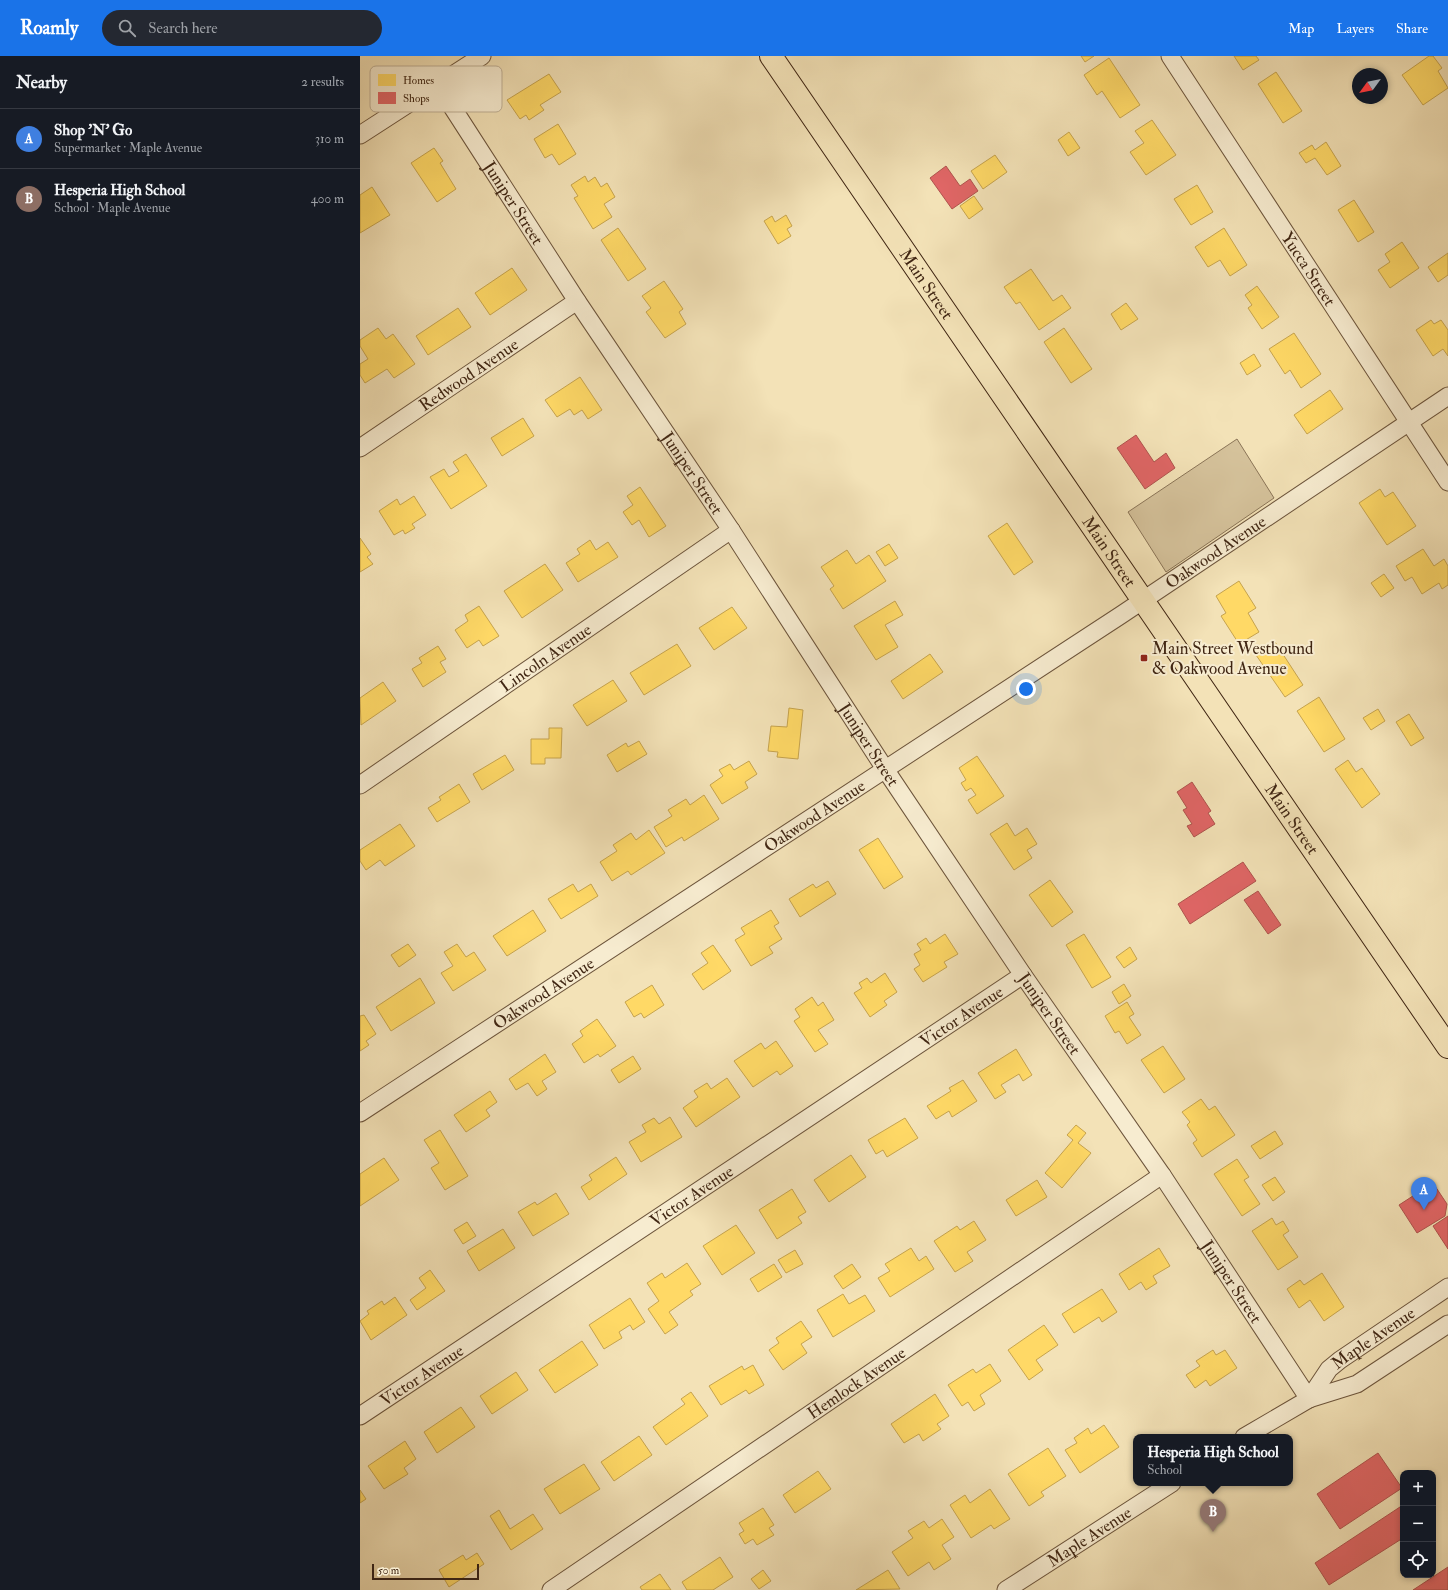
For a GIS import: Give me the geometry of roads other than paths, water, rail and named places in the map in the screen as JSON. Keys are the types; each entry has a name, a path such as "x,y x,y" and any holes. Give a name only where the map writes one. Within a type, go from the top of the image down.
{"main road":[{"name":"Main Street","path":"771,56 1448,1047"}],"street":[{"path":"467,66 482,56"},
{"name":"Yucca Street","path":"1170,56 1448,482"},
{"path":"360,135 396,112"},
{"name":"Juniper Street","path":"455,112 577,301 731,530 885,769 1023,975 1162,1175 1309,1399"},
{"name":"Redwood Avenue","path":"360,448 577,301"},
{"name":"Oakwood Avenue","path":"360,1113 542,996 1144,600 1448,396"},
{"name":"Lincoln Avenue","path":"360,785 731,530"},
{"name":"Victor Avenue","path":"360,1416 1023,975"},
{"name":"Hemlock Avenue","path":"551,1590 1162,1175"},
{"name":"Maple Avenue","path":"1309,1399 1329,1369 1340,1360 1448,1287"},
{"name":"Maple Avenue","path":"1249,1434 1309,1399 1357,1384 1448,1324"},
{"name":"Maple Avenue","path":"1006,1590 1167,1486"}],"place":[{"name":"Main Street Westbound & Oakwood Avenue","path":"1144,658"},
{"name":"Shop 'N' Go","path":"1424,1210"},
{"name":"Hesperia High School","path":"1213,1532"}]}
